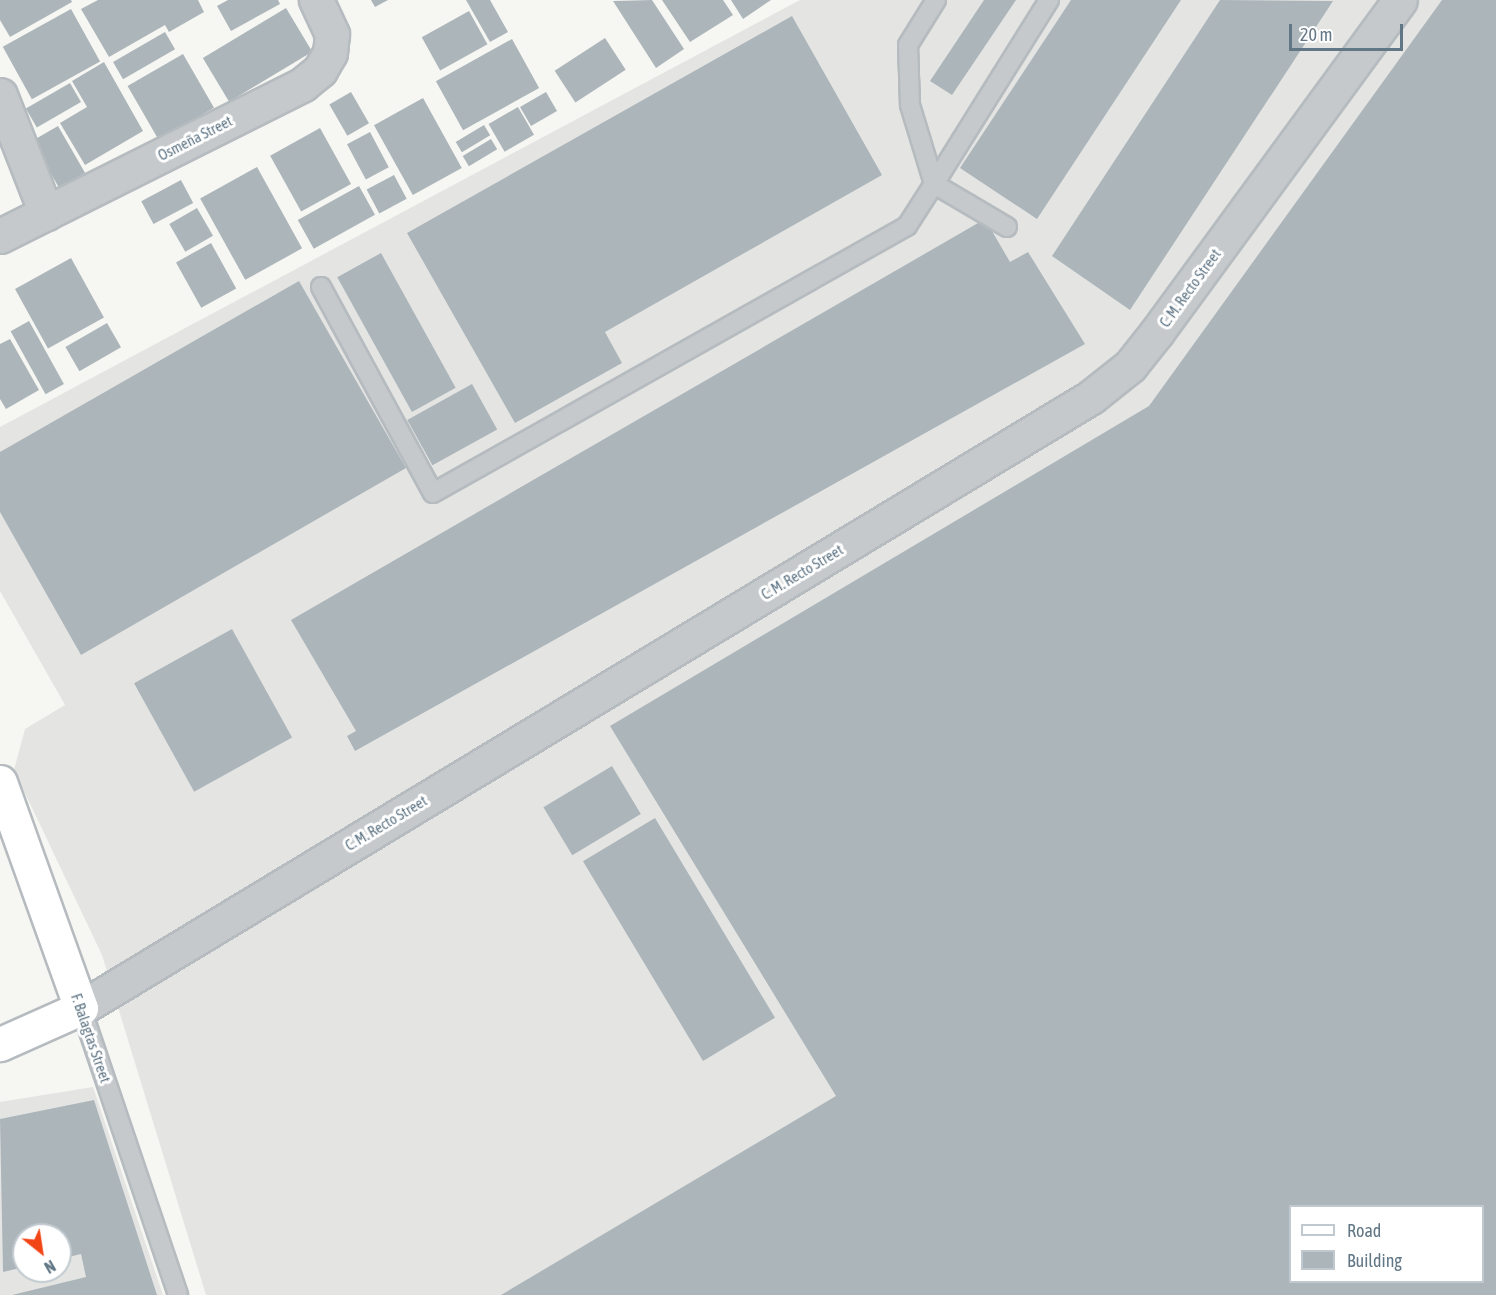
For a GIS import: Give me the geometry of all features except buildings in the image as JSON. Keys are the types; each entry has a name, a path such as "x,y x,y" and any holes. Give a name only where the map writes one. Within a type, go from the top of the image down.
{"main road":[{"name":"F. Balagtas Street","path":"0,782 81,1008"},
{"path":"0,1044 81,1008"}],"street":[{"name":"Osmeña Street","path":"0,236 303,84 320,70 330,54 332,34 316,0"},
{"name":"C. M. Recto Street","path":"81,1008 1091,397 1130,366 1157,332 1400,0"},
{"path":"0,95 45,213"}],"lane":[{"path":"936,0 908,45 910,105 934,184 1007,227"},
{"path":"321,287 433,493 907,226 1048,0"},
{"name":"F. Balagtas Street","path":"81,1008 178,1295"}],"shaded area":[{"path":"800,0 1496,0 1496,1295 206,1295 102,955 14,770 25,729 65,705 0,591 0,427"},
{"path":"93,1087 163,1295 0,1295 0,1102"}]}
